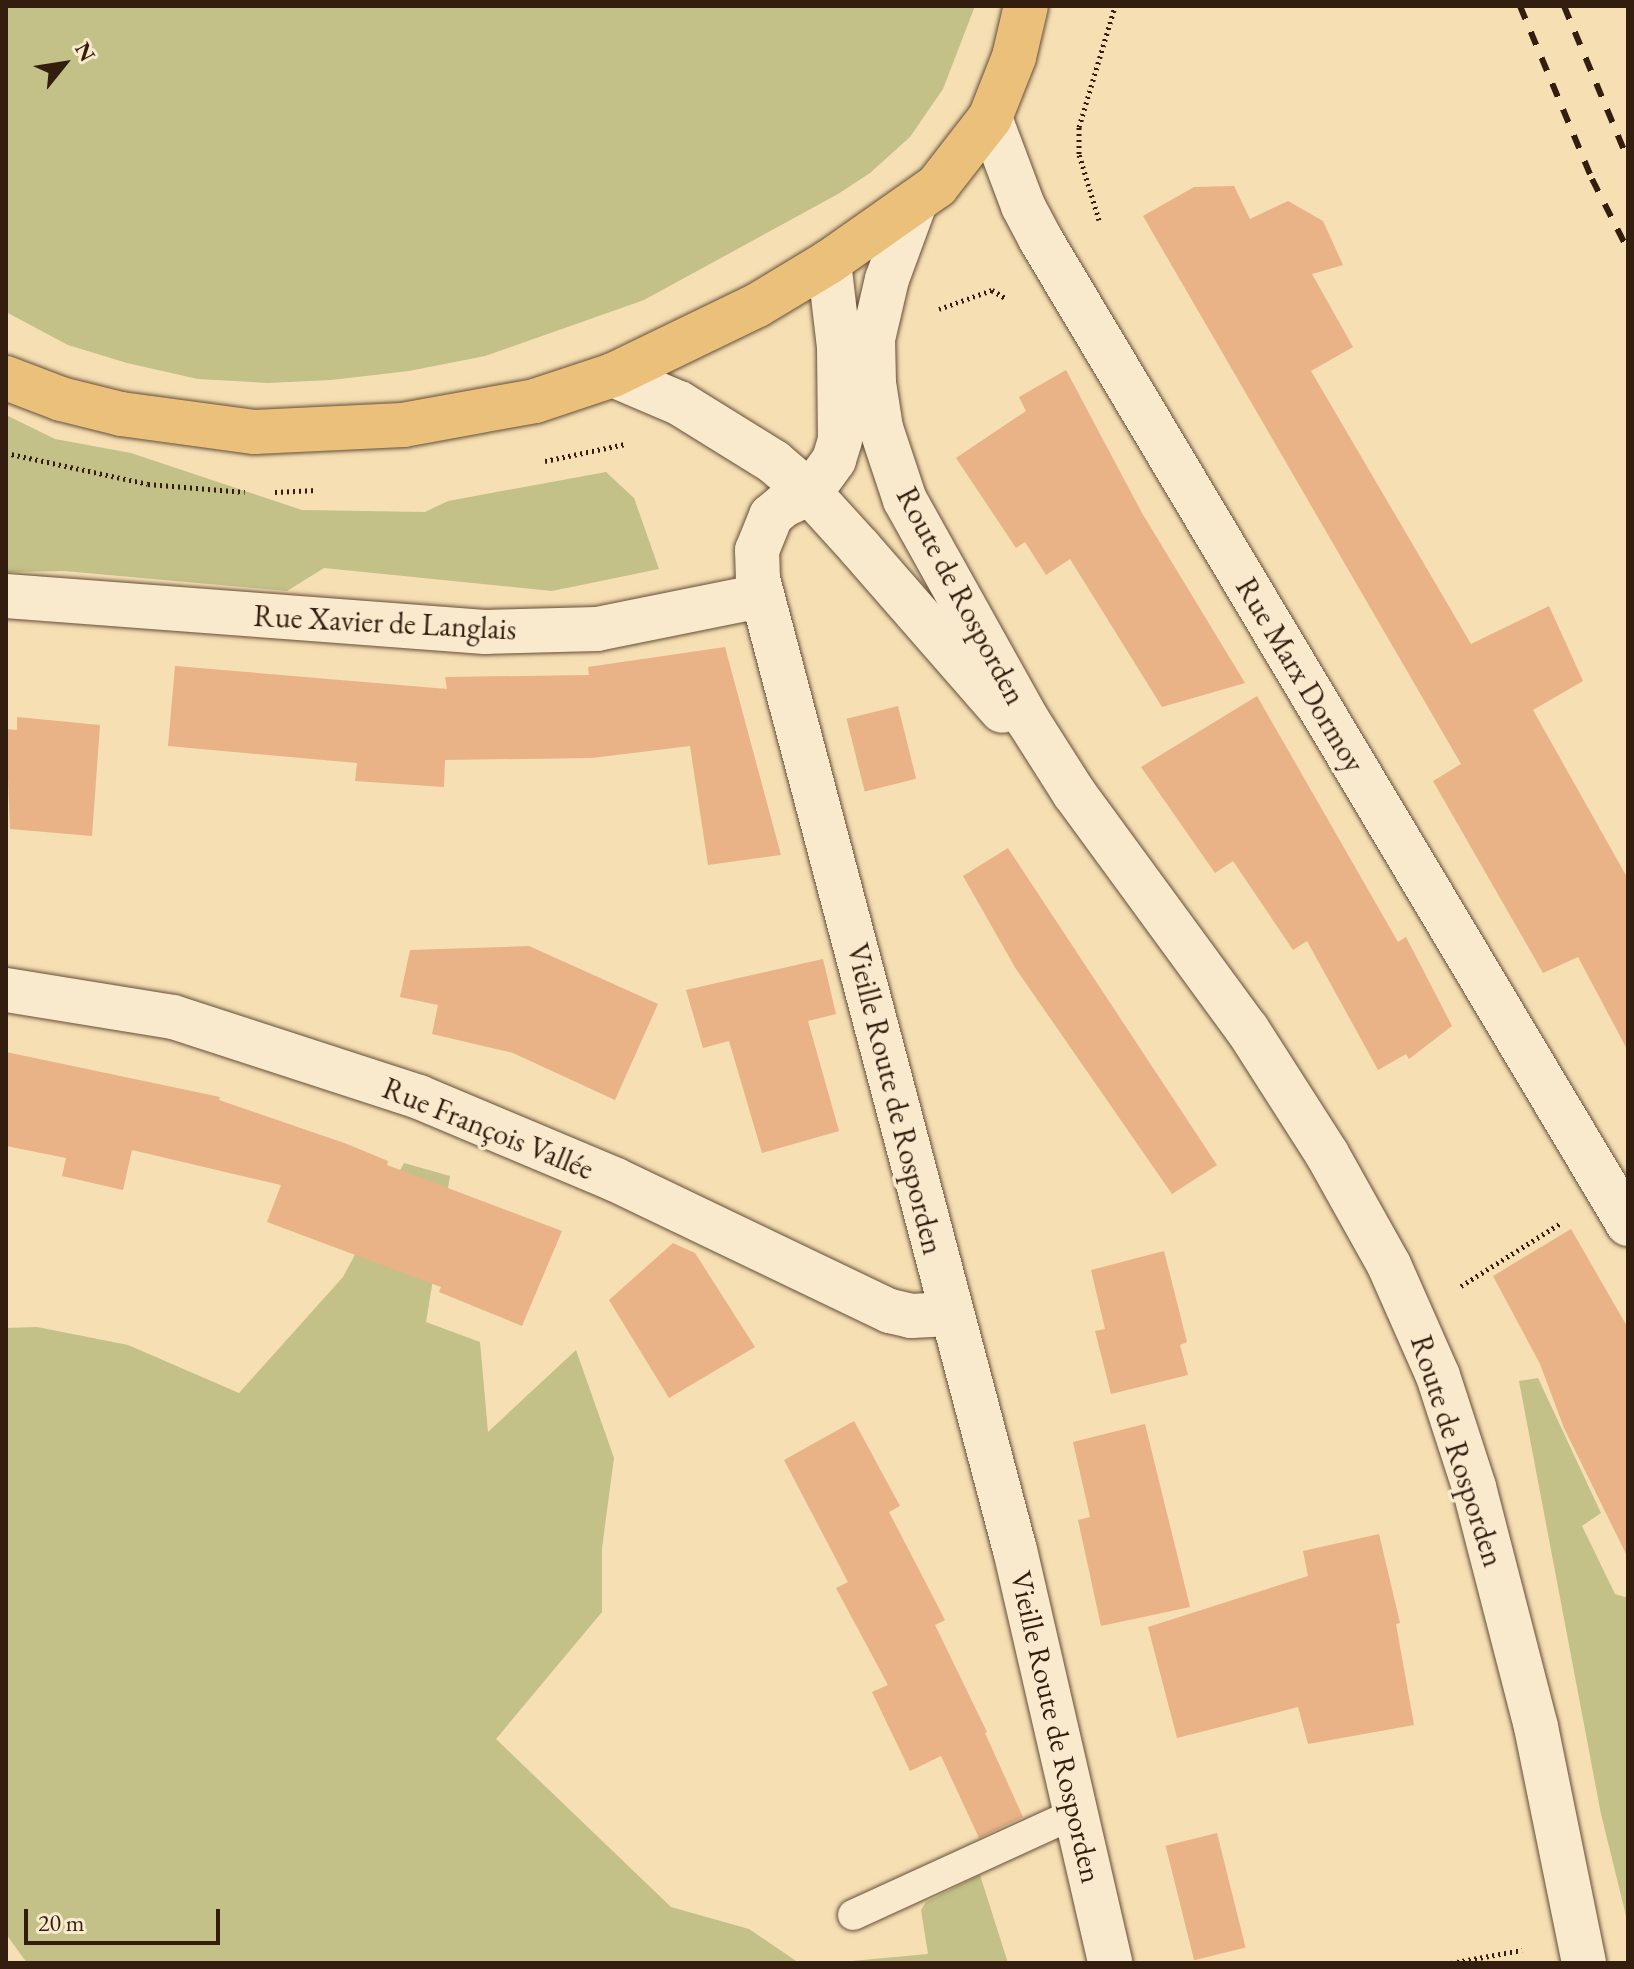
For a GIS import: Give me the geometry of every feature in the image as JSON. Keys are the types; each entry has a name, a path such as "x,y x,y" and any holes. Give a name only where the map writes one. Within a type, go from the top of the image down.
{"main road":[{"path":"6,378 61,399 121,414 255,432 403,425 535,401 613,375 756,306 829,262 937,186 990,118 1014,57 1026,6"}],"street":[{"name":"Rue Marx Dormoy","path":"990,118 1023,206 1041,240 1618,1208"},
{"name":"Route de Rosporden","path":"915,203 887,279 873,339 874,383 881,428 905,500 1027,719 1074,793 1247,1029 1284,1085 1362,1213 1413,1317 1438,1376 1474,1487 1511,1622 1536,1727 1581,1952"},
{"name":"Vieille Route de Rosporden","path":"829,262 839,347 841,431 834,460 810,493 784,505 771,516 760,538 757,550 761,596 800,730 1015,1550 1110,1963"},
{"name":"Route de Rosporden","path":"613,375 679,403 735,434 810,493 1074,793"},
{"name":"Rue Xavier de Langlais","path":"6,596 485,632 611,627 761,596"},
{"name":"Rue François Vallée","path":"6,990 173,1017 419,1097 614,1179 890,1311 911,1316 951,1314"}],"lane":[{"path":"853,1915 1076,1813"}],"path":[{"path":"1098,214 1079,154 1079,127 1115,6"},
{"path":"1413,1317 1618,1208"},
{"path":"1451,1963 1581,1952"}],"shaded area":[{"path":"6,6 975,6 943,89 910,137 870,173 838,194 644,300 485,356 409,371 268,383 198,379 127,363 68,345 6,312"},
{"path":"6,415 55,439 131,453 302,510 425,512 448,501 606,472 634,498 659,569 552,591 324,568 287,591 64,571 6,572"},
{"path":"404,1163 450,1176 426,1322 480,1342 488,1432 576,1350 614,1458 602,1548 602,1612 496,1739 671,1907 749,1929 799,1963 27,1963 6,1934 6,1328 37,1327 128,1345 239,1393 343,1277"},
{"path":"1538,1378 1601,1513 1582,1526 1615,1594 1628,1598 1628,1924 1601,1814 1519,1381"},
{"path":"980,1875 1008,1963 830,1963 928,1954 921,1910 926,1902"}],"building":[{"path":"1234,186 1250,219 1288,201 1323,221 1343,265 1312,274 1353,347 1311,371 1471,644 1549,606 1583,681 1533,710 1628,879 1628,1051 1578,957 1543,973 1433,781 1461,764 1143,216 1194,187"},
{"path":"1066,370 1142,513 1245,683 1162,707 1070,559 1046,575 1025,542 1016,548 956,458 1026,411 1019,397"},
{"path":"725,647 781,855 708,865 690,746 592,758 445,760 444,787 355,781 357,763 168,746 175,666 447,689 445,677 589,675 588,667"},
{"path":"1257,696 1398,942 1406,937 1452,1026 1409,1059 1406,1054 1378,1070 1307,941 1293,950 1233,861 1215,873 1141,767"},
{"path":"898,706 916,779 865,792 847,719"},
{"path":"17,717 100,725 92,836 10,829 6,729 17,730"},
{"path":"1008,848 1217,1165 1172,1194 1016,969 963,876"},
{"path":"529,946 658,1004 615,1100 513,1053 432,1034 438,1005 400,997 410,950"},
{"path":"823,959 836,1014 808,1021 839,1131 762,1153 729,1041 703,1048 686,990"},
{"path":"6,1052 220,1097 219,1100 347,1144 388,1161 387,1165 562,1231 522,1326 439,1292 441,1287 267,1222 281,1185 132,1150 123,1190 62,1176 66,1158 6,1146"},
{"path":"1571,1229 1628,1328 1628,1558 1564,1428 1540,1364 1493,1276"},
{"path":"673,1243 695,1253 755,1347 669,1398 609,1300"},
{"path":"1164,1251 1187,1342 1180,1345 1188,1375 1111,1394 1095,1331 1105,1329 1091,1270"},
{"path":"854,1421 900,1506 889,1512 945,1620 935,1625 987,1732 1023,1817 979,1838 941,1756 910,1771 872,1692 888,1685 836,1588 848,1582 784,1460"},
{"path":"1145,1424 1190,1607 1101,1626 1078,1520 1090,1517 1073,1442"},
{"path":"1379,1534 1400,1623 1396,1624 1414,1725 1308,1744 1298,1707 1177,1738 1148,1627 1308,1576 1303,1551"},
{"path":"1217,1833 1246,1947 1194,1960 1166,1846"}],"railway":[{"path":"1520,6 1592,179 1628,250"},
{"path":"1564,6 1628,160"}]}
